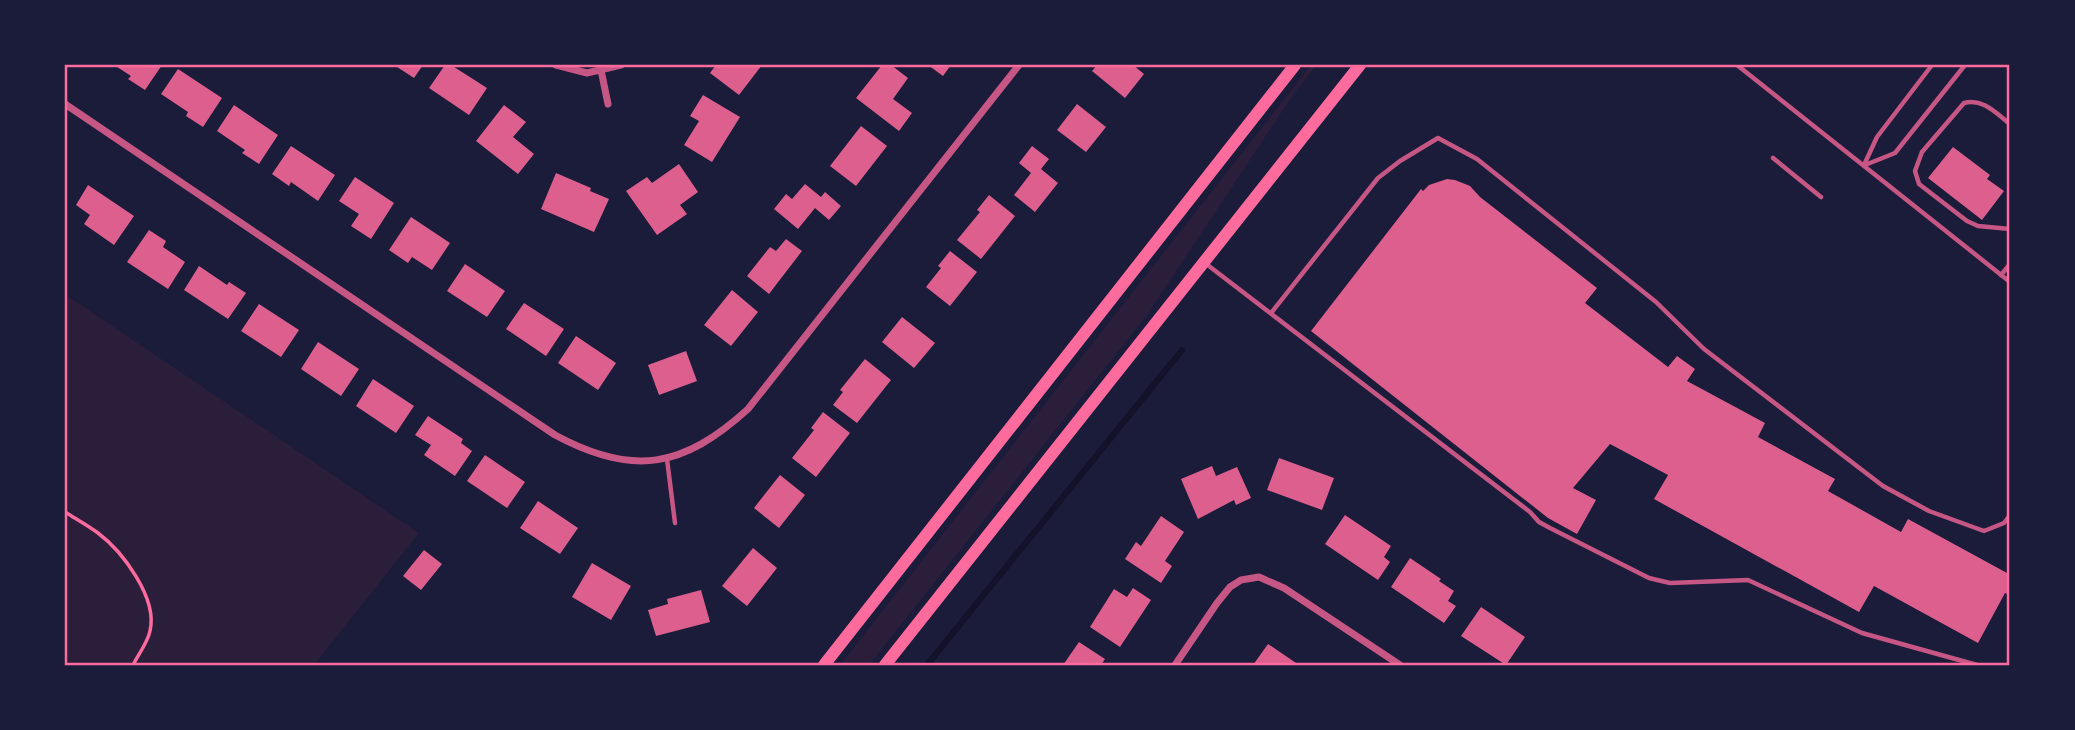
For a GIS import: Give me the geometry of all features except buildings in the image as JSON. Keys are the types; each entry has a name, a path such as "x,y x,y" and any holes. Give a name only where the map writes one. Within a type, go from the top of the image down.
{"main road":[{"path":"824,665 1295,65"},
{"path":"885,665 1360,65"}],"street":[{"path":"556,65 587,73 621,65"},
{"path":"65,104 555,435 601,456 630,461 667,459 702,445 724,431 748,409 1019,65"},
{"path":"601,70 608,104"},
{"path":"1175,665 1230,587 1241,580 1259,577 1284,588 1400,665"}],"lane":[{"path":"1737,65 2010,282"},
{"path":"1864,165 1877,137 1932,65"},
{"path":"1864,165 1895,153 1965,65"},
{"path":"2010,124 1982,103 1964,103 1922,152 1915,171 1919,184 1966,221 1978,226 2010,229"},
{"path":"1271,313 1378,178 1438,138 1476,159 1657,302 1704,349 1883,486 1929,511 1984,531 2004,523 2010,515"},
{"path":"1773,158 1821,197"},
{"path":"1204,262 1530,512 1539,522 1604,557 1649,578 1670,583 1748,580 1862,633 1977,665"},
{"path":"2001,275 2010,264"},
{"path":"667,459 675,523"}],"path":[{"path":"65,512 98,533 114,548 129,565 149,602 150,631 133,665"}],"shaded area":[{"path":"1311,65 1317,65 1295,92 1147,315 869,665 840,665"},
{"path":"65,294 419,533 314,665 65,665"}],"waterway":[{"path":"927,665 1182,350"}]}
